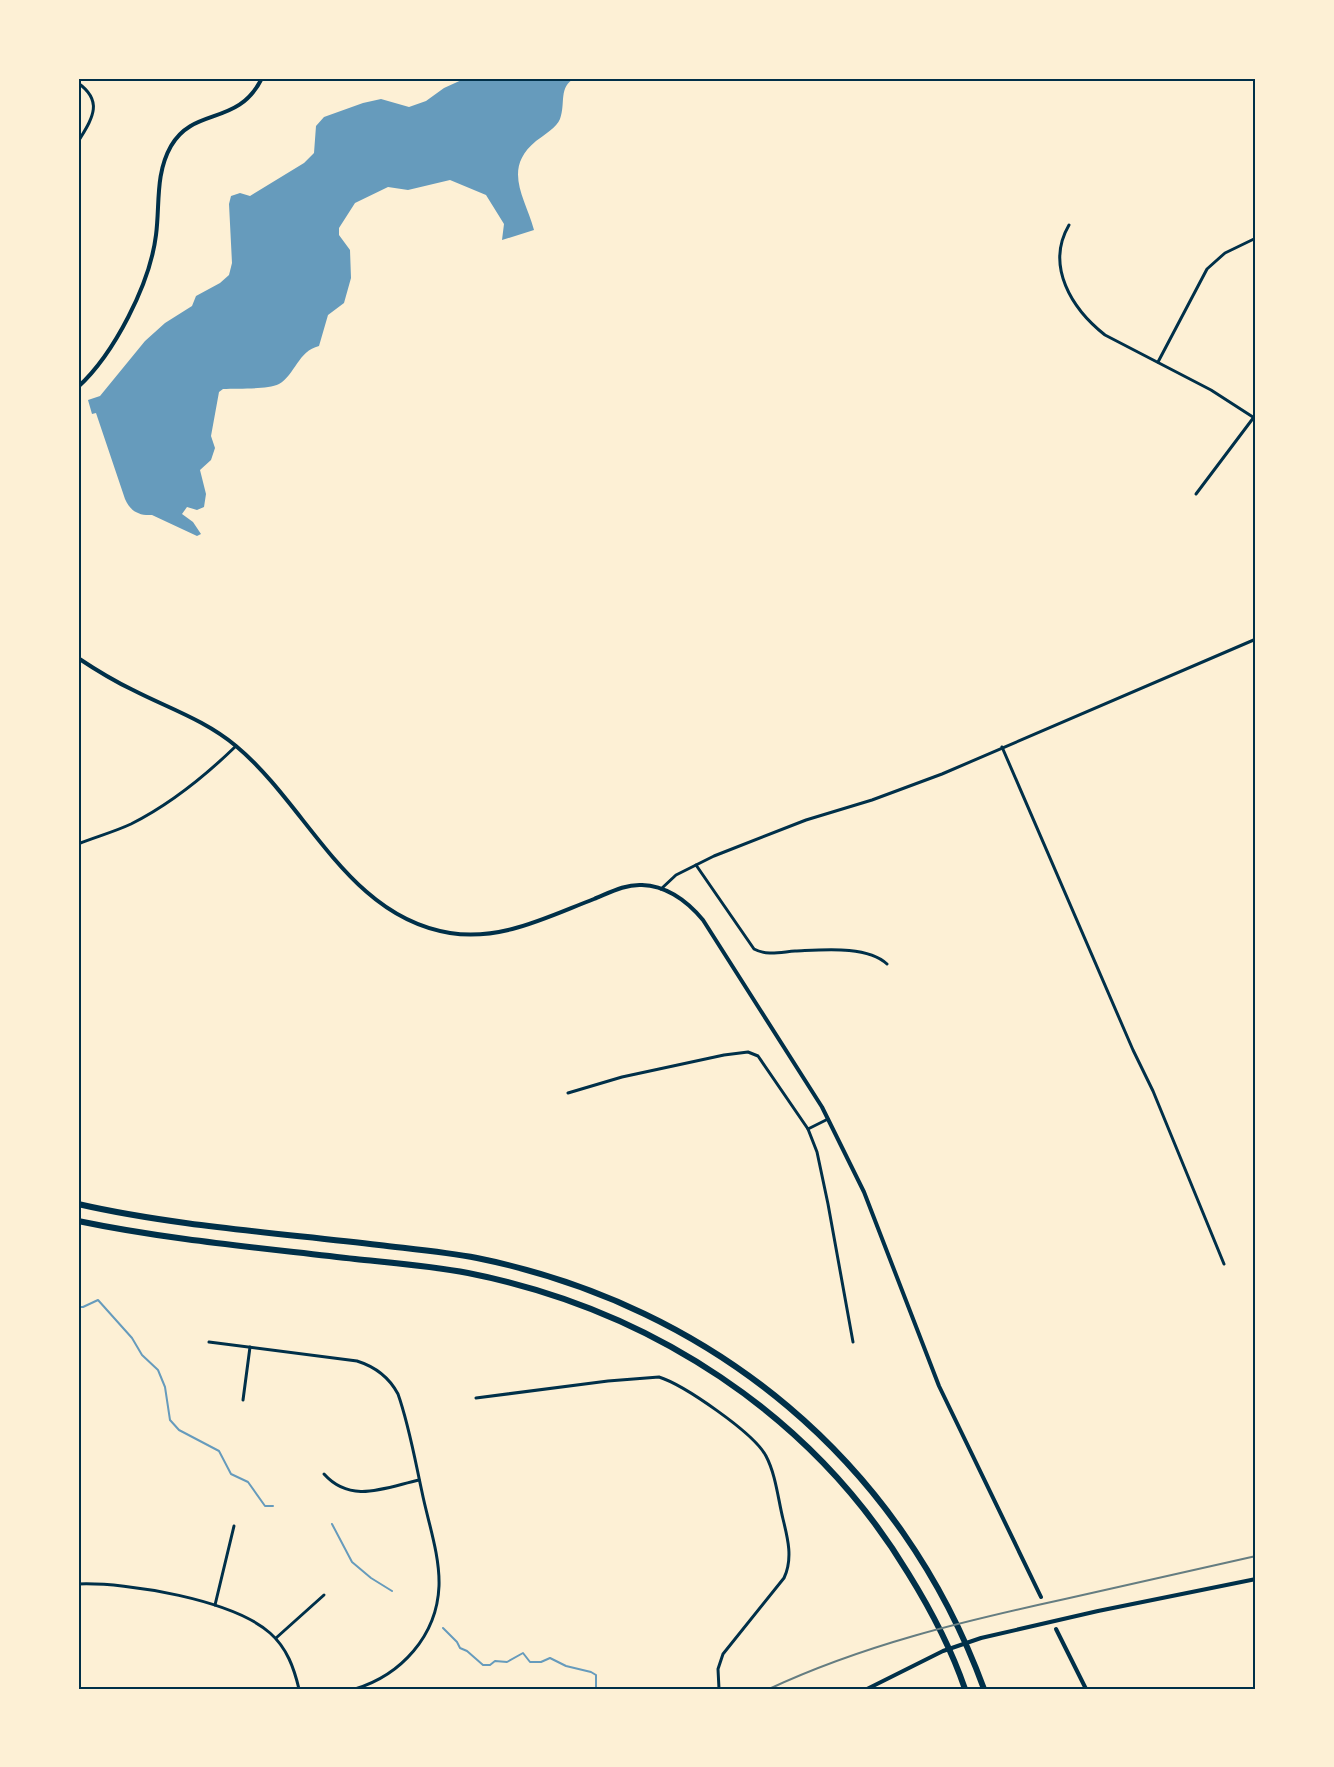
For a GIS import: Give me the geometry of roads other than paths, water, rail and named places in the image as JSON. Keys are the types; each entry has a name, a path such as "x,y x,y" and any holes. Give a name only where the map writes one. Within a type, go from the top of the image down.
{"highway":[{"path":"78,1204 163,1219 474,1258 553,1276 629,1305 696,1340 765,1388 809,1426 847,1463 885,1508 927,1569 984,1689"},
{"path":"78,1221 166,1236 464,1273 536,1289 600,1311 666,1343 724,1378 777,1419 833,1473 872,1519 898,1556 930,1610 959,1671 965,1689"}],"street":[{"path":"78,387 107,355 151,263 162,168 171,146 183,130 193,124 238,107 255,92 262,78"},
{"path":"78,83 89,93 93,106 91,122 78,142"},
{"path":"1069,225 1062,236 1058,255 1063,277 1075,303 1089,321 1105,334 1211,390 1255,418 1196,494"},
{"path":"1158,362 1207,269 1225,253 1256,238"},
{"path":"661,889 676,874 696,865 806,820 902,790 1256,639"},
{"path":"78,658 133,691 208,725 236,746 268,778 334,859 368,893 399,916 428,928 465,935 502,932 526,926 623,888 641,885 661,889 687,903 703,920 828,1119 874,1214 939,1386 1041,1597"},
{"path":"78,844 129,825 159,808 193,785 236,746"},
{"path":"1002,747 1132,1050 1153,1091 1224,1264"},
{"path":"696,865 754,949 771,954 822,950 868,953 877,956 887,964"},
{"path":"568,1093 622,1077 748,1052 760,1058 808,1129 817,1152 853,1342"},
{"path":"808,1129 828,1119"},
{"path":"209,1342 357,1361 387,1378 398,1394 434,1547 439,1586 432,1618 420,1644 402,1665 379,1680 355,1689"},
{"path":"243,1400 250,1347"},
{"path":"476,1398 608,1381 659,1377 667,1379 695,1396 738,1427 760,1447 770,1465 788,1538 789,1564 784,1578 723,1654 718,1669 719,1689"},
{"path":"324,1474 338,1486 350,1491 379,1490 419,1480"},
{"path":"214,1605 234,1526"},
{"path":"868,1689 962,1644 1148,1601 1256,1579"},
{"path":"78,1584 129,1586 214,1605 242,1615 256,1622 276,1638 291,1660 300,1689"},
{"path":"276,1638 324,1595"},
{"path":"1056,1629 1086,1689"}],"water":[{"path":"466,78 575,78 564,91 560,119 550,131 536,141 520,162 519,184 534,230 502,240 504,224 486,195 450,180 408,190 388,187 355,203 339,228 339,235 350,250 351,278 344,303 328,315 319,346 306,353 279,384 260,388 223,389 219,392 211,436 215,448 211,460 200,470 206,494 204,507 197,510 187,507 182,514 193,522 201,534 197,536 152,515 139,514 132,510 125,499 96,413 92,414 88,400 100,396 145,341 165,323 192,306 196,296 220,283 229,275 232,263 229,204 231,196 240,193 250,196 304,163 314,153 316,126 324,117 381,99 409,107 426,101 444,88"}],"waterway":[{"path":"78,1307 98,1300 132,1338 142,1355 158,1370 165,1387 170,1420 179,1430 219,1451 231,1474 248,1482 265,1506 273,1506"},
{"path":"332,1524 352,1562 371,1578 392,1591"},
{"path":"443,1628 460,1648 483,1665 490,1665 495,1661 507,1662 523,1653 530,1662 541,1662 550,1658 566,1666 596,1675 596,1689"}],"railway":[{"path":"769,1689 841,1659 914,1636 1027,1607 1256,1556"}]}
